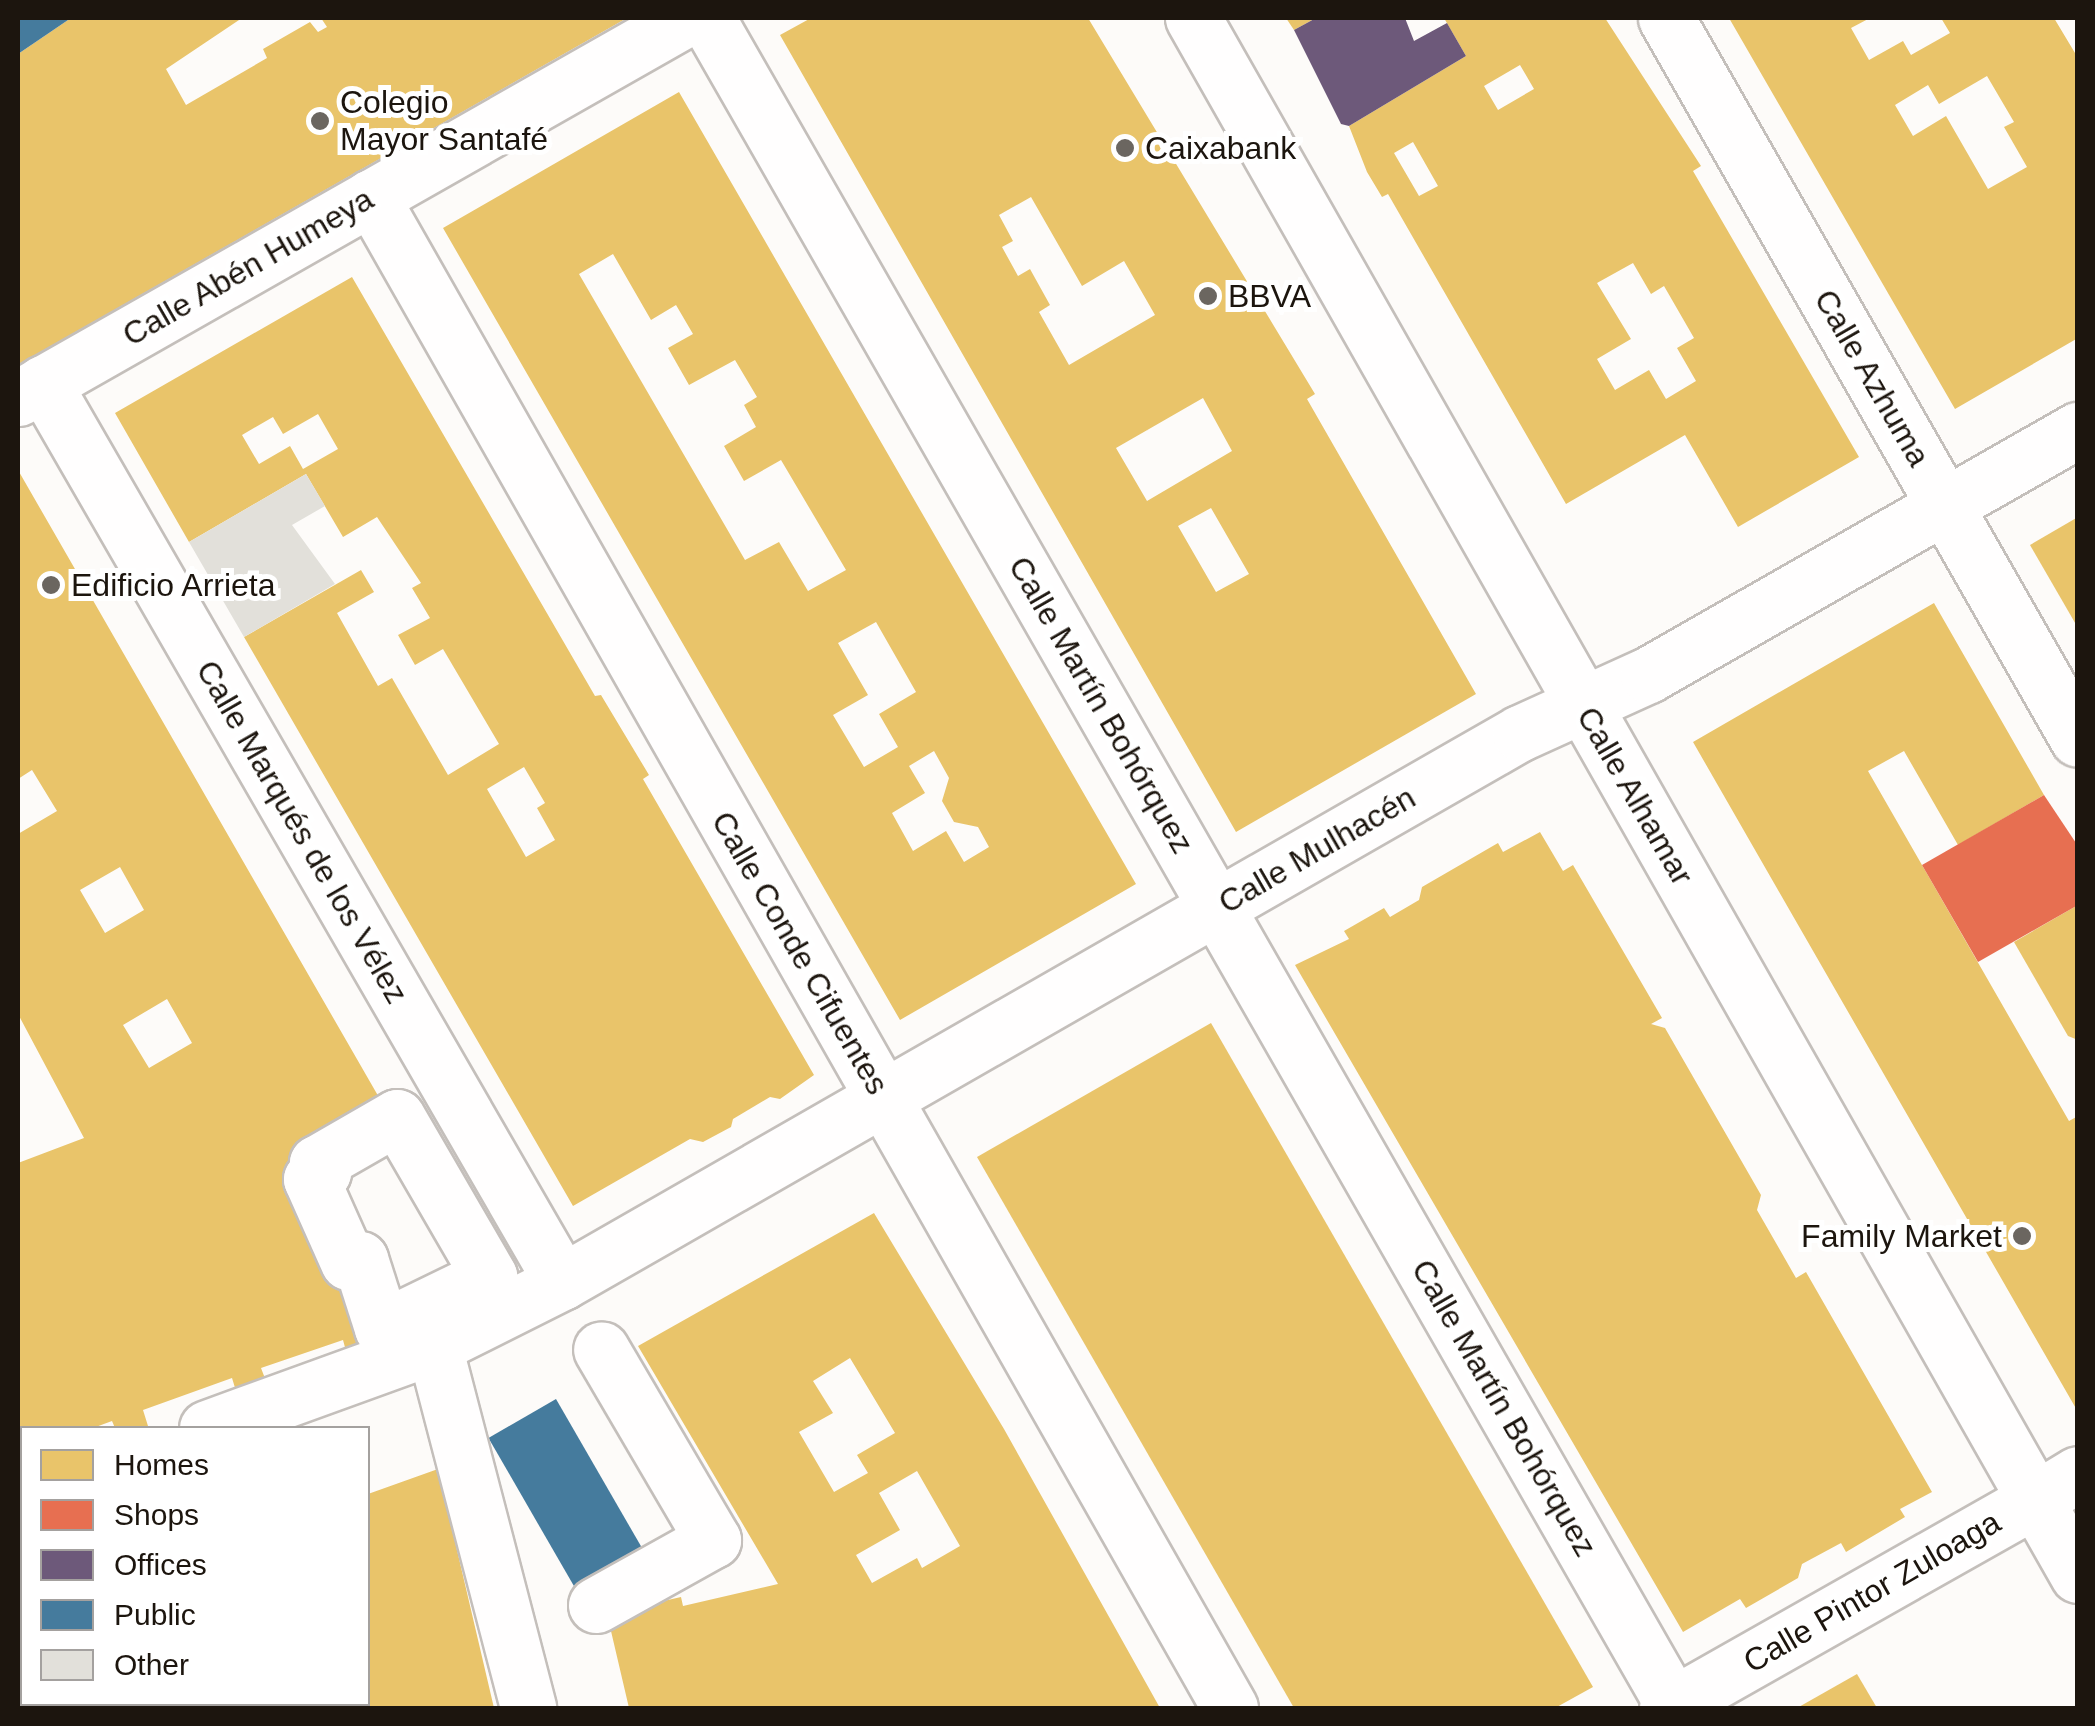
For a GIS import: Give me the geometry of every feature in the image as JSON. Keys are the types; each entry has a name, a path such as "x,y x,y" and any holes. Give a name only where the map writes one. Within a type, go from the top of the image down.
{"street":[{"name":"Calle Abén Humeya","path":"30,390 687,18"},
{"name":"Calle Martín Bohórquez","path":"707,18 1670,1707"},
{"name":"Calle Alhamar","path":"1193,18 1584,705 2056,1487 2078,1575"},
{"name":"Calle Azhuma","path":"1666,18 2078,739"},
{"name":"Calle Conde Cifuentes","path":"371,197 1230,1708"},
{"name":"Calle Marqués de los Vélez","path":"30,390 562,1282"},
{"name":"Calle Mulhacén","path":"213,1426 434,1346 562,1282 1520,734 1584,705 2078,430"},
{"path":"434,1346 528,1708"},
{"path":"596,1605 714,1540 600,1349"},
{"name":"Calle Pintor Zuloaga","path":"1670,1707 2056,1487"}],"building: Homes":[{"path":"71,18 242,18 166,69 186,105 267,58 263,49 310,22 318,32 327,27 321,18 627,18 18,365 18,54"},
{"path":"811,18 1088,18 1315,394 1307,399 1476,694 1236,832 780,35","holes":["1031,197 1082,286 1124,261 1155,315 1069,365 1039,312 1050,305 1030,269 1018,276 1002,247 1013,241 999,215","1203,398 1232,451 1147,501 1116,448","1211,508 1249,574 1216,592 1178,526"]},
{"path":"1286,18 1316,18 1294,30"},
{"path":"1444,18 1605,18 1701,166 1693,171 1859,457 1738,527 1685,435 1566,504 1388,194 1382,197 1367,172 1349,126 1466,56","holes":["1520,65 1534,89 1498,110 1484,86","1413,142 1438,186 1419,196 1394,153","1633,263 1651,294 1664,286 1694,338 1677,348 1696,381 1666,399 1649,370 1615,390 1597,359 1631,339 1597,283"]},
{"path":"1729,18 1870,18 1851,28 1869,60 1903,41 1911,55 1950,33 1941,18 2054,18 2078,58 2078,338 1955,409","holes":["1987,76 2014,122 2004,127 2027,167 1988,189 1946,116 1913,136 1895,105 1928,85 1939,104"]},
{"path":"679,92 1136,884 900,1020 443,228","holes":["613,254 651,320 676,305 693,334 668,348 689,385 735,360 757,397 744,405 756,427 724,446 744,481 781,460 846,570 808,591 779,542 745,560 579,274","876,622 916,692 879,714 898,747 864,767 833,715 868,695 838,643","934,751 949,778 942,801 954,822 978,827 989,847 964,862 946,831 913,851 892,813 925,793 909,766"]},
{"path":"352,277 595,696 601,695 649,775 643,779 814,1075 780,1099 770,1097 733,1119 731,1127 703,1142 690,1139 573,1206 244,637 361,570 374,592 337,613 378,686 392,678 448,775 499,744 443,649 415,665 398,635 430,618 412,588 421,583 377,517 343,537 306,474 189,542 115,413","holes":["318,414 338,449 303,469 290,446 259,464 242,435 273,417 283,434","524,767 545,803 537,808 555,840 526,857 487,789"]},
{"path":"18,470 392,1120 317,1163 385,1333 346,1351 343,1340 261,1368 266,1381 236,1391 232,1378 143,1410 148,1426 114,1426 112,1421 98,1426 20,1426 18,1457 18,1163 84,1138 18,1014 18,834 57,811 32,770 18,779","holes":["120,867 144,910 105,933 80,890","167,999 192,1043 149,1068 123,1025"]},
{"path":"2078,517 2078,628 2030,545"},
{"path":"1934,603 2044,795 1958,845 1904,751 1868,771 2069,1121 2078,1116 2078,1412 1693,742"},
{"path":"1540,832 1563,871 1573,865 1662,1018 1651,1024 1665,1028 1761,1195 1757,1210 1796,1278 1806,1272 1932,1492 1900,1509 1905,1517 1846,1552 1841,1543 1802,1564 1798,1578 1746,1608 1740,1599 1683,1632 1295,965 1349,939 1344,931 1384,908 1390,917 1419,900 1422,887 1498,843 1503,852"},
{"path":"2078,905 2078,1040 2068,1036 2014,942"},
{"path":"1211,1023 1593,1687 1555,1708 1294,1708 977,1157"},
{"path":"874,1213 1004,1429 1160,1708 629,1708 607,1614 681,1597 683,1606 778,1584 638,1346","holes":["850,1358 895,1433 857,1455 868,1473 834,1492 799,1432 833,1413 813,1381","917,1471 960,1546 922,1568 917,1558 872,1583 856,1555 900,1530 879,1493"]},
{"path":"438,1469 494,1708 18,1708 20,1666 20,1706 370,1706 370,1493"},
{"path":"1857,1674 1877,1708 1797,1708"}],"building: Shops":[{"path":"2044,795 2078,846 2078,905 1978,962 1922,865"}],"building: Offices":[{"path":"1316,18 1405,18 1414,41 1447,23 1466,56 1349,126 1341,124 1294,30"}],"building: Public":[{"path":"18,18 71,18 18,54"},
{"path":"556,1399 644,1551 576,1590 488,1438"}],"building: Other":[{"path":"306,474 325,506 292,525 335,584 244,637 189,542"}],"place":[{"name":"Colegio Mayor Santafé","path":"320,121"},
{"name":"Caixabank","path":"1125,148"},
{"name":"BBVA","path":"1208,296"},
{"name":"Edificio Arrieta","path":"51,585"},
{"name":"Family Market","path":"2022,1236"}]}
